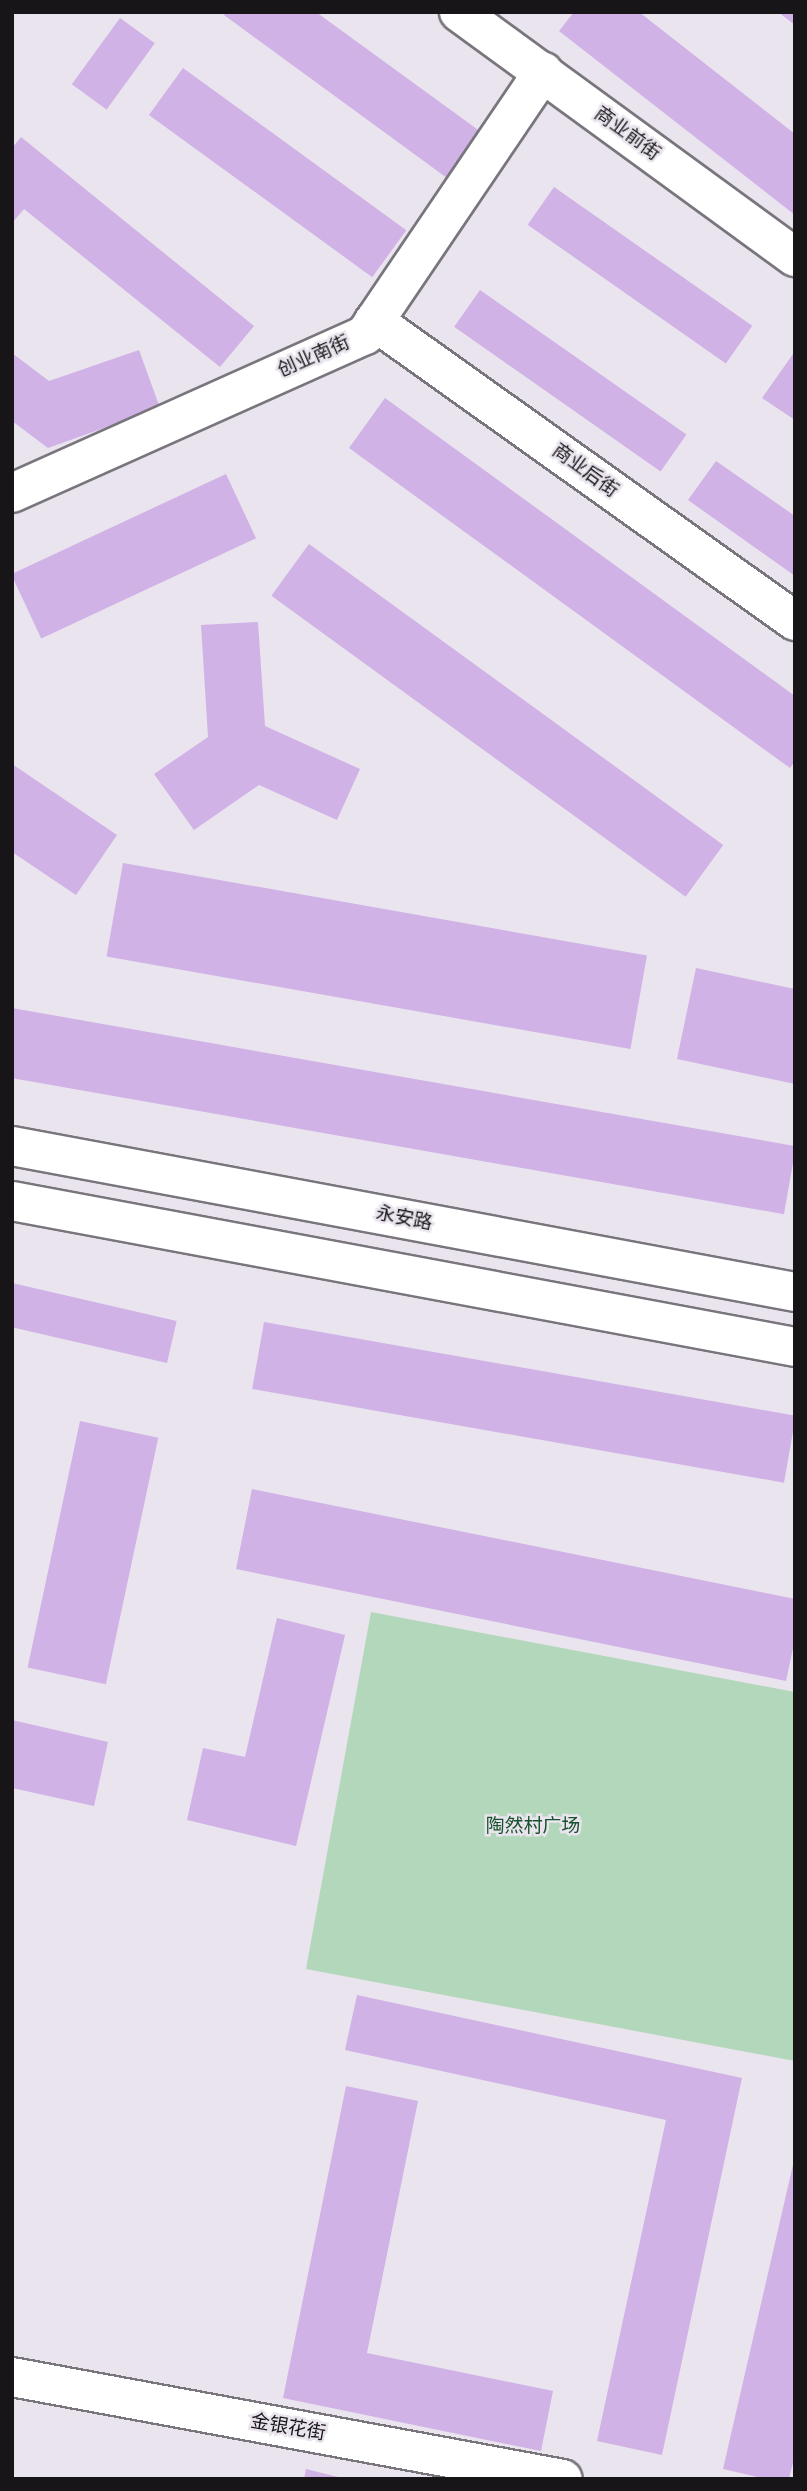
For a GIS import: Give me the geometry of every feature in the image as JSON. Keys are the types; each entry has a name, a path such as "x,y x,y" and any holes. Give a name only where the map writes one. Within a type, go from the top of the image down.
{"street":[{"name":"商业前街","path":"459,12 795,257"},
{"name":"创业南街","path":"12,493 365,335 543,72"},
{"name":"商业后街","path":"374,321 795,621"},
{"name":"永安路","path":"12,1146 795,1292"},
{"path":"12,1201 795,1347"},
{"name":"金银花街","path":"12,2377 563,2479"}],"green space":[{"name":"陶然村广场","path":"371,1612 795,1692 795,2061 306,1969"}],"building":[{"path":"226,12 316,12 481,132 447,178 224,15"},
{"path":"574,12 639,12 795,134 795,215 559,31"},
{"path":"778,12 795,12 795,25"},
{"path":"120,18 155,43 107,110 72,84"},
{"path":"183,68 406,230 372,277 149,115"},
{"path":"21,137 254,326 220,367 24,209 12,223 12,148"},
{"path":"554,187 752,326 726,363 528,225"},
{"path":"480,290 686,435 661,471 454,327"},
{"path":"139,350 160,408 48,448 12,421 12,353 49,381"},
{"path":"793,354 795,355 795,420 762,398"},
{"path":"385,398 795,696 795,761 790,768 349,448"},
{"path":"716,461 795,516 795,576 688,500"},
{"path":"226,474 256,538 41,639 12,574"},
{"path":"309,544 723,845 686,897 271,596"},
{"path":"258,622 265,726 360,769 337,820 259,785 194,830 154,774 208,737 201,625"},
{"path":"12,764 117,835 76,895 12,852"},
{"path":"123,863 647,955 630,1049 107,957"},
{"path":"696,968 795,989 795,1084 677,1059"},
{"path":"12,1008 795,1146 784,1214 12,1078"},
{"path":"12,1283 177,1321 167,1363 12,1327"},
{"path":"264,1322 795,1416 784,1483 252,1389"},
{"path":"80,1421 158,1438 106,1684 28,1667"},
{"path":"252,1489 795,1599 795,1639 786,1681 236,1569"},
{"path":"277,1618 345,1635 296,1846 187,1820 203,1748 245,1757"},
{"path":"12,1720 108,1742 94,1806 12,1788"},
{"path":"357,1995 742,2078 662,2455 597,2441 666,2120 345,2050"},
{"path":"346,2086 418,2101 367,2353 553,2391 541,2451 283,2398"},
{"path":"795,2156 795,2454 789,2479 766,2479 723,2469"},
{"path":"306,2469 342,2478 342,2479 304,2479"}]}
